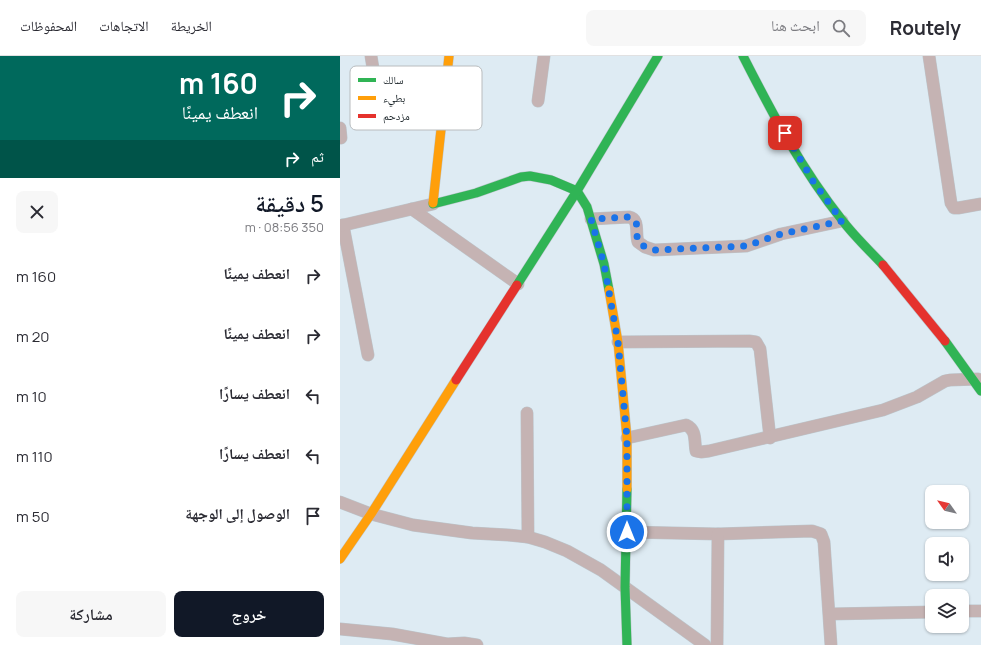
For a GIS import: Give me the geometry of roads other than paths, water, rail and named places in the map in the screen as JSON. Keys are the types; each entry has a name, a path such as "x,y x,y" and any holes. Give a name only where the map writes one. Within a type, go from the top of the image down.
{"street":[{"path":"371,56 373,66"},
{"path":"448,66 449,56"},
{"path":"538,101 544,56"},
{"path":"340,558 371,514 577,191 658,56"},
{"path":"743,56 771,110 813,181 842,221 894,278 933,324 977,379 981,391"},
{"path":"929,56 951,203 954,208 981,204"},
{"path":"433,204 441,130"},
{"path":"368,355 342,225 476,193 521,177 530,176 555,181 577,191 587,207 604,264 618,342 627,438 627,532 625,587 627,645"},
{"path":"412,209 518,284"},
{"path":"591,219 633,218 636,222 638,242 645,247 654,250 746,246 781,234 842,221"},
{"path":"618,342 756,342 760,349 770,438"},
{"path":"627,438 686,425 693,430 696,450 701,452 770,438 883,410 917,397 945,381 957,379 977,379"},
{"path":"527,413 528,537"},
{"path":"340,502 371,514 413,525 472,533 528,537 545,542 567,551 601,570 705,645"},
{"path":"627,532 718,534 804,531 818,532 821,534 824,542 831,645"},
{"path":"716,645 718,534"},
{"path":"969,611 981,610"},
{"path":"830,614 925,612"},
{"path":"340,629 392,634 432,643 464,643 477,645"}]}
